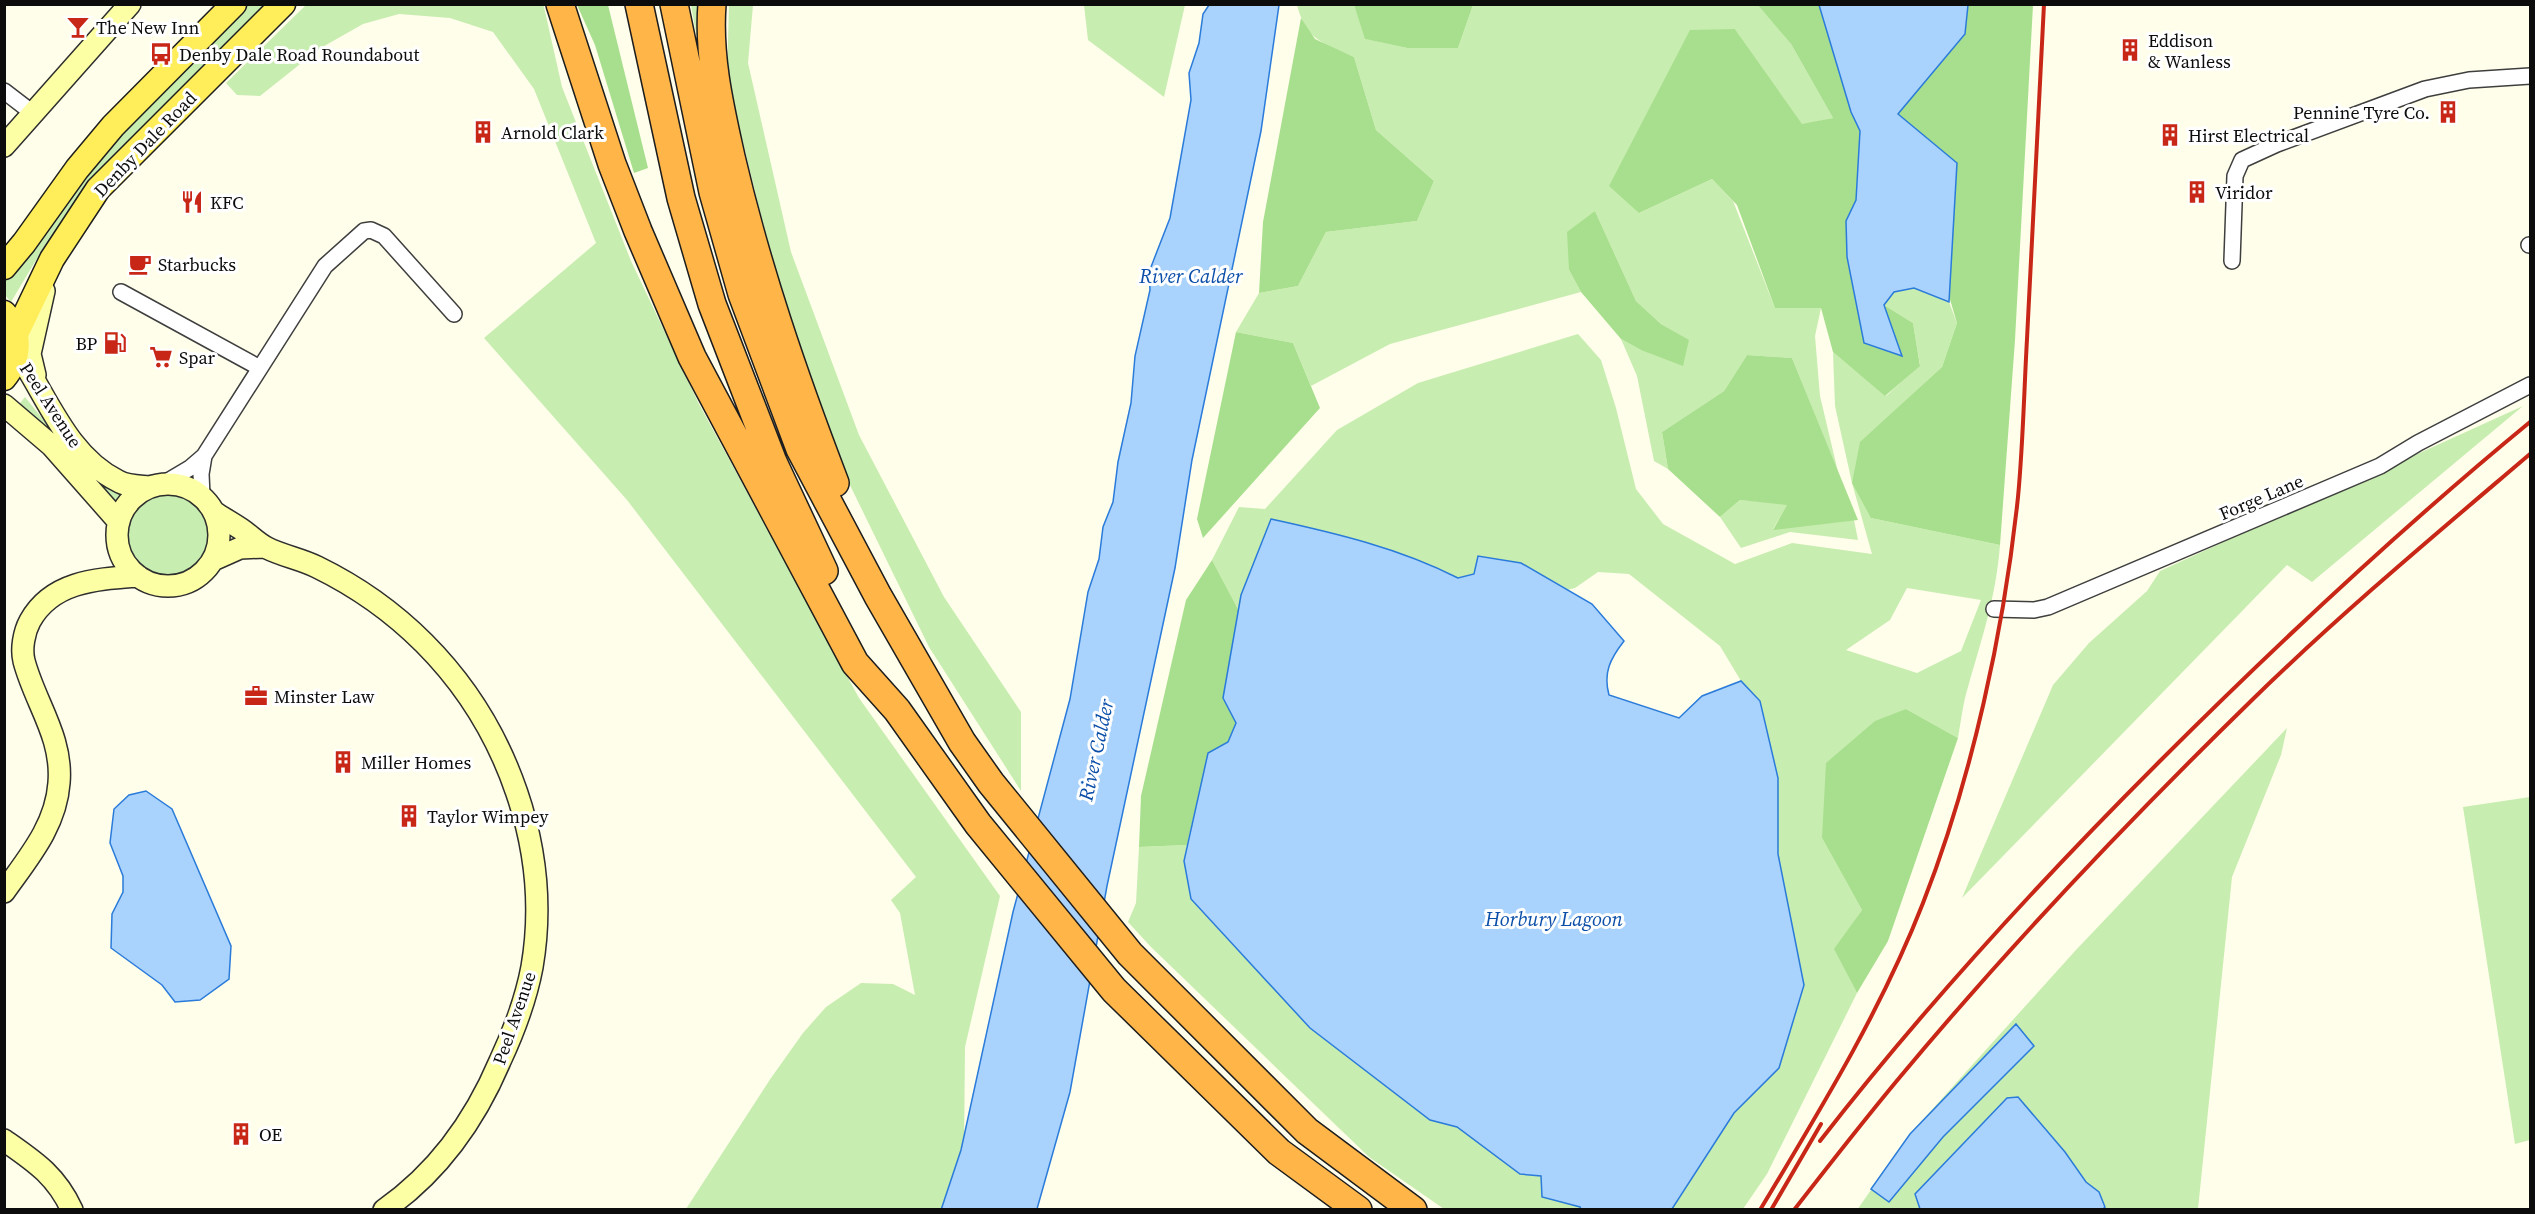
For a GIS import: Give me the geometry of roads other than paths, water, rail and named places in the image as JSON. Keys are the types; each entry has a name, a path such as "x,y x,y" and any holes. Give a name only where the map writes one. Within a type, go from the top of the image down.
{"highway":[{"path":"560,4 612,164 692,357 855,663 897,710 978,824 1114,990 1279,1152 1358,1209"},
{"path":"639,4 681,198 712,304 773,462 828,579 897,710"},
{"path":"674,4 713,192 742,294 800,448 878,596 962,742 991,783 1130,954 1307,1131 1413,1209"},
{"path":"712,4 714,83 744,214 786,352 878,596"}],"main road":[{"name":"Denby Dale Road","path":"4,267 76,169 112,126 234,4"},
{"name":"Denby Dale Road","path":"4,378 13,365 17,343 52,258 98,189 283,4"},
{"path":"4,313 10,318 17,343"}],"street":[{"path":"4,146 130,4"},
{"path":"2232,261 2235,176 2242,160 2277,144 2425,89 2469,81 2530,76"},
{"path":"4,91 34,114"},
{"path":"138,576 126,564 119,548 119,522 130,501 190,468 204,456 325,266 364,231 371,230 384,236 454,314"},
{"path":"36,381 30,354 52,258"},
{"path":"121,292 260,368"},
{"name":"Peel Avenue","path":"17,343 59,423 75,446 97,468 119,482 156,486"},
{"name":"Forge Lane","path":"1995,609 2034,610 2048,607 2168,557 2380,466 2418,443 2530,385"},
{"name":"Peel Avenue","path":"4,405 52,446 119,522"},
{"path":"4,892 37,848 46,831 55,807 59,782 58,755 49,720 23,659 26,628 36,611 52,594 93,579 138,576 162,585 179,585 202,573 213,560 219,536 201,474 204,456"},
{"path":"156,486 184,486 208,504"},
{"name":"Peel Avenue","path":"208,504 265,547 317,567 364,594 395,617 441,661 479,711 501,750 520,798 536,893 532,967 522,1006 489,1087 466,1126 436,1164 384,1209"},
{"name":"Peel Avenue","path":"213,560 240,548 265,547"},
{"path":"93,579 119,548"},
{"path":"4,1140 48,1172 72,1209"}],"water":[{"name":"River Calder","path":"1209,5 1279,5 1261,131 1192,460 1175,568 1107,886 1070,1092 1037,1209 941,1210 961,1150 1013,912 1070,699 1088,592 1099,559 1103,527 1113,502 1118,462 1131,403 1135,356 1150,290 1149,272 1170,218 1191,100 1189,73 1199,43 1203,14"},
{"path":"1819,5 1968,5 1965,34 1898,114 1957,163 1949,302 1914,288 1894,292 1884,305 1902,356 1864,343 1847,257 1846,221 1856,200 1860,131 1851,112"},
{"name":"Horbury Lagoon","path":"1271,519 1390,550 1458,578 1474,574 1478,556 1521,563 1592,604 1624,641 1615,654 1607,673 1609,695 1679,718 1702,696 1741,681 1760,701 1778,778 1778,854 1804,985 1779,1068 1734,1113 1672,1209 1581,1209 1542,1197 1541,1176 1520,1174 1457,1127 1430,1120 1310,1028 1191,899 1184,861 1208,753 1228,742 1236,723 1223,698 1241,595"},
{"path":"146,791 172,809 231,946 229,979 200,1000 175,1002 162,985 111,948 112,914 123,892 123,876 110,843 114,809 129,795"},
{"path":"2016,1024 2034,1046 1943,1137 1889,1202 1871,1189 1910,1134"},
{"path":"2018,1097 2065,1152 2086,1182 2099,1192 2105,1207 2103,1209 1920,1209 1915,1194 2007,1098"}],"railway":[{"path":"1760,1210 1848,1060 1906,943 1941,855 1957,806 1984,703 2004,599 2020,477 2044,4"},
{"path":"1820,1141 1941,994 2026,899 2114,807 2340,588 2530,422"},
{"path":"1794,1210 1887,1093 1984,979 2161,791 2319,637 2530,454"},
{"path":"1771,1210 1821,1124"}],"place":[{"name":"The New Inn","path":"78,27"},
{"name":"Eddison & Wanless","path":"2130,50"},
{"name":"Denby Dale Road Roundabout","path":"161,54"},
{"name":"Pennine Tyre Co.","path":"2448,112"},
{"name":"Arnold Clark","path":"483,132"},
{"name":"Hirst Electrical","path":"2170,135"},
{"name":"Viridor","path":"2197,192"},
{"name":"KFC","path":"192,202"},
{"name":"Starbucks","path":"140,264"},
{"name":"BP","path":"115,343"},
{"name":"Spar","path":"161,357"},
{"name":"Minster Law","path":"256,696"},
{"name":"Miller Homes","path":"343,762"},
{"name":"Taylor Wimpey","path":"409,816"},
{"name":"OE","path":"241,1134"}]}
